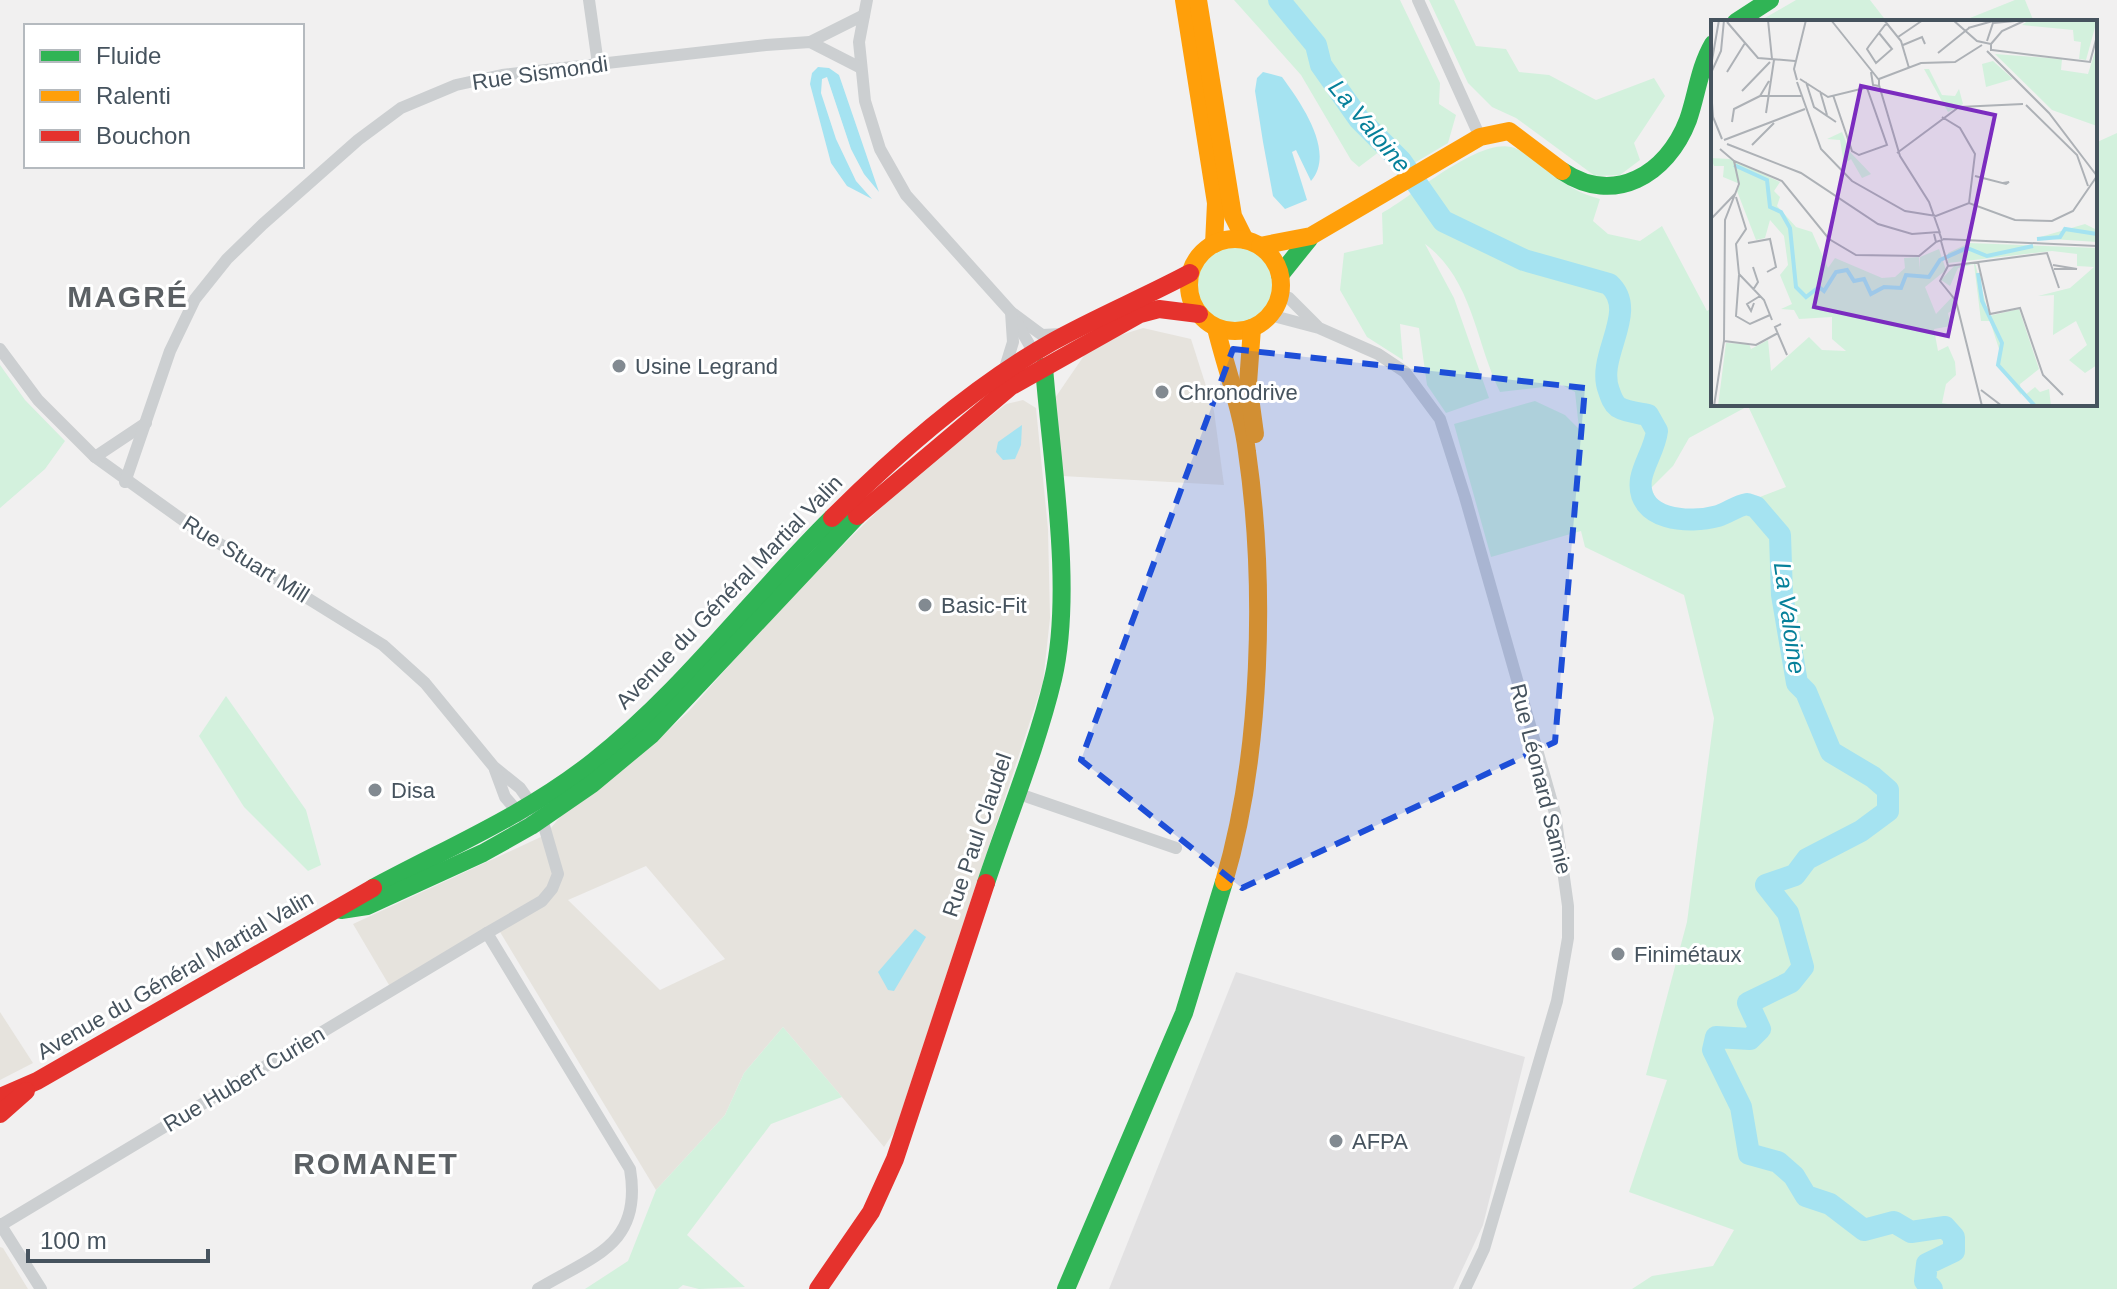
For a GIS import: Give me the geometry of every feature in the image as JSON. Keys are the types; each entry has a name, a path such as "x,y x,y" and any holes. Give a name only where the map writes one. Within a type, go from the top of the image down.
{"main road":[{"path":"1184,0 1216,203 1214,244"},
{"path":"1198,0 1233,216 1253,243 1275,262 1280,275 1280,295 1270,315 1252,328 1234,332 1216,328 1199,314 1190,297 1190,273 1201,254 1214,244 1229,239 1253,243 1311,236"},
{"path":"1739,20 1770,0"},
{"path":"1280,275 1311,236 1480,137 1509,131 1584,184 1604,188 1629,184 1656,168 1677,143 1687,121 1702,62 1711,47"},
{"name":"Avenue du Général Martial Valin","path":"0,1097 37,1081 337,911 367,906 483,853 592,784 651,735 849,523 1010,387 1039,357 1083,327 1190,273"},
{"name":"Avenue du Général Martial Valin","path":"534,820 666,696 790,558 861,489 1000,377 1140,314 1159,309 1199,314"},
{"path":"1066,1289 1184,1013 1231,858 1244,791 1257,658 1255,527 1247,449 1216,328"},
{"path":"1079,1289 1216,955 1259,774 1269,620 1267,524 1248,383 1252,328"},
{"name":"Rue Paul Claudel","path":"818,1289 871,1212 895,1159 1053,679 1059,637 1061,585 1039,357"},
{"name":"Avenue du Général Martial Valin","path":"0,1114 37,1081"}],"street":[{"path":"589,0 598,64"},
{"path":"867,0 859,67 865,101 880,149 906,195 1011,312 1029,327 1042,335 1055,336 1083,327"},
{"path":"1418,0 1480,137"},
{"name":"Rue Sismondi","path":"125,482 170,351 195,299 227,259 256,230 358,140 401,108 456,85 502,75 810,42 864,15"},
{"path":"810,42 859,67"},
{"path":"1280,295 1289,298 1319,328"},
{"path":"1011,312 1039,357"},
{"path":"1000,377 1013,342 1011,312"},
{"path":"1270,315 1319,328"},
{"path":"1029,327 1039,357"},
{"name":"Rue Léonard Samie","path":"1319,328 1378,354 1405,372 1423,392 1440,419 1555,813 1567,880 1568,938 1557,1001 1484,1249 1465,1289"},
{"name":"Rue Stuart Mill","path":"0,349 38,400 125,482 383,645 431,690 494,767 505,797 534,820"},
{"path":"95,457 146,423"},
{"path":"1016,793 1176,848"},
{"name":"Rue Hubert Curien","path":"0,1224 542,901 552,889 558,874 534,820"},
{"path":"487,933 630,1169 634,1191 624,1232 611,1245 538,1289"},
{"path":"0,1224 41,1289"}],"highlighted area":[{"path":"1233,349 1585,388 1555,742 1242,888 1081,760"}],"shaded area":[{"path":"1143,328 1191,339 1214,411 1224,485 1062,476 1055,398 1092,344"},
{"path":"1023,400 1036,408 1048,529 1050,618 1043,682 895,1131 884,1147 783,1027 744,1073 725,1115 656,1190 497,927 392,990 353,924 545,835 571,804 663,735 688,712 786,601 902,487 1006,404","holes":["646,866 725,959 660,990 568,900"]},
{"name":"AFPA","path":"1236,972 1525,1057 1483,1225 1453,1289 1109,1289"},
{"path":"0,1012 33,1063 0,1080"},
{"path":"0,1247 3,1248 28,1289 0,1289"}],"green space":[{"path":"1234,0 1400,0 1440,83 1439,104 1456,115 1448,143 1411,165 1396,139 1359,167 1351,160 1301,75"},
{"path":"1429,0 1454,0 1476,46 1506,49 1519,72 1549,75 1596,100 1654,78 1665,96 1634,143 1640,160 1620,175 1595,176 1516,118 1492,107 1468,83"},
{"path":"1796,0 1870,0 1885,20 1761,20"},
{"path":"2015,0 2025,0 2033,20 1965,20"},
{"path":"2117,133 2117,1289 1632,1289 1652,1276 1713,1266 1734,1230 1629,1192 1667,1080 1646,1075 1687,922 1714,718 1684,595 1585,547 1581,531 1491,557 1454,424 1535,401 1565,415 1579,429 1575,392 1562,385 1500,392 1463,293 1441,259 1425,244 1454,298 1489,398 1446,413 1427,385 1419,328 1400,324 1403,360 1367,337 1340,290 1344,253 1383,244 1382,213 1448,169 1486,150 1503,146 1529,156 1573,189 1600,199 1593,221 1608,234 1640,241 1662,226 1707,311 1711,308 1711,406 1748,406 2097,406 2097,142","holes":["1748,406 1786,487 1679,528 1658,504 1651,488 1673,466 1689,438"]},
{"path":"1235,247 1250,250 1263,258 1271,271 1274,286 1271,301 1263,314 1250,322 1235,325 1220,322 1207,314 1199,301 1196,286 1199,271 1207,258 1220,250"},
{"path":"0,365 25,400 65,441 45,469 0,508"},
{"path":"226,696 306,810 321,865 308,871 244,807 199,736"},
{"path":"783,1027 842,1097 771,1124 687,1235 745,1287 699,1289 683,1285 678,1289 585,1289 628,1261 656,1190 725,1115 744,1073"}],"water":[{"path":"818,67 829,68 839,75 879,192 864,174 851,149 827,77 822,79 821,93 836,139 856,181 872,199 847,186 831,163 810,84 812,73"},
{"path":"1263,72 1282,77 1306,114 1318,142 1318,169 1311,181 1296,150 1292,152 1307,200 1285,209 1273,196 1263,142 1255,91 1257,78"},
{"path":"1022,425 1021,445 1015,459 1003,460 996,452 998,442"},
{"path":"915,929 926,937 894,991 888,990 878,972"}],"waterway":[{"name":"La Valoine","path":"1279,0 1316,45 1321,65 1359,119 1401,161 1443,221 1524,260 1609,284 1617,295 1620,308 1607,363 1606,378 1611,395 1616,405 1625,410 1648,415 1657,431 1641,479 1641,493 1647,504 1667,516 1693,520 1718,516 1747,504 1756,507 1780,535 1782,595 1797,683 1806,692 1831,752 1873,777 1888,790 1888,811 1861,831 1807,859 1795,875 1766,885 1788,913 1803,967 1791,982 1748,1003 1760,1029 1750,1039 1716,1037 1713,1050 1741,1107 1749,1154 1778,1162 1794,1176 1806,1196 1830,1204 1864,1230 1894,1222 1911,1232 1945,1227 1954,1237 1954,1251 1927,1264 1925,1281 1932,1289"}],"traffic: fast":[{"path":"1739,20 1770,0"},
{"path":"1562,171 1581,181 1601,186 1619,185 1653,170 1679,139 1711,48"},
{"path":"1280,275 1309,239"},
{"path":"986,883 1039,730 1059,644 1059,524 1044,367"},
{"path":"341,910 367,906 483,853 531,826 592,784 651,735 857,516"},
{"path":"373,888 514,814 594,761 657,705 832,518"},
{"path":"1066,1289 1184,1013 1224,882"}],"traffic: slow":[{"path":"1184,0 1216,203 1214,244"},
{"path":"1198,0 1233,216 1245,240"},
{"path":"1260,246 1311,236 1480,137 1509,131 1562,171"},
{"path":"1235,239 1261,247 1273,259 1281,285 1273,311 1261,323 1235,331 1209,323 1197,311 1189,285 1197,259 1209,247 1235,239"},
{"path":"1216,328 1245,437 1257,556 1258,612 1253,724 1237,832 1224,882"},
{"path":"1252,328 1248,383 1255,434"}],"traffic: jam":[{"path":"832,518 909,445 964,400 1022,360 1086,324 1190,273"},
{"path":"857,516 1010,387 1140,314 1159,309 1199,314"},
{"path":"818,1289 871,1212 895,1159 986,883"},
{"path":"0,1097 37,1081 373,888"},
{"path":"0,1114 26,1091"}],"place":[{"name":"Usine Legrand","path":"619,366"},
{"name":"Chronodrive","path":"1162,392"},
{"name":"Basic-Fit","path":"925,605"},
{"name":"Disa","path":"375,790"},
{"name":"Finimétaux","path":"1618,954"},
{"name":"AFPA","path":"1336,1141"}],"district":[{"name":"MAGRÉ","path":"128,296"},
{"name":"ROMANET","path":"376,1163"}]}
